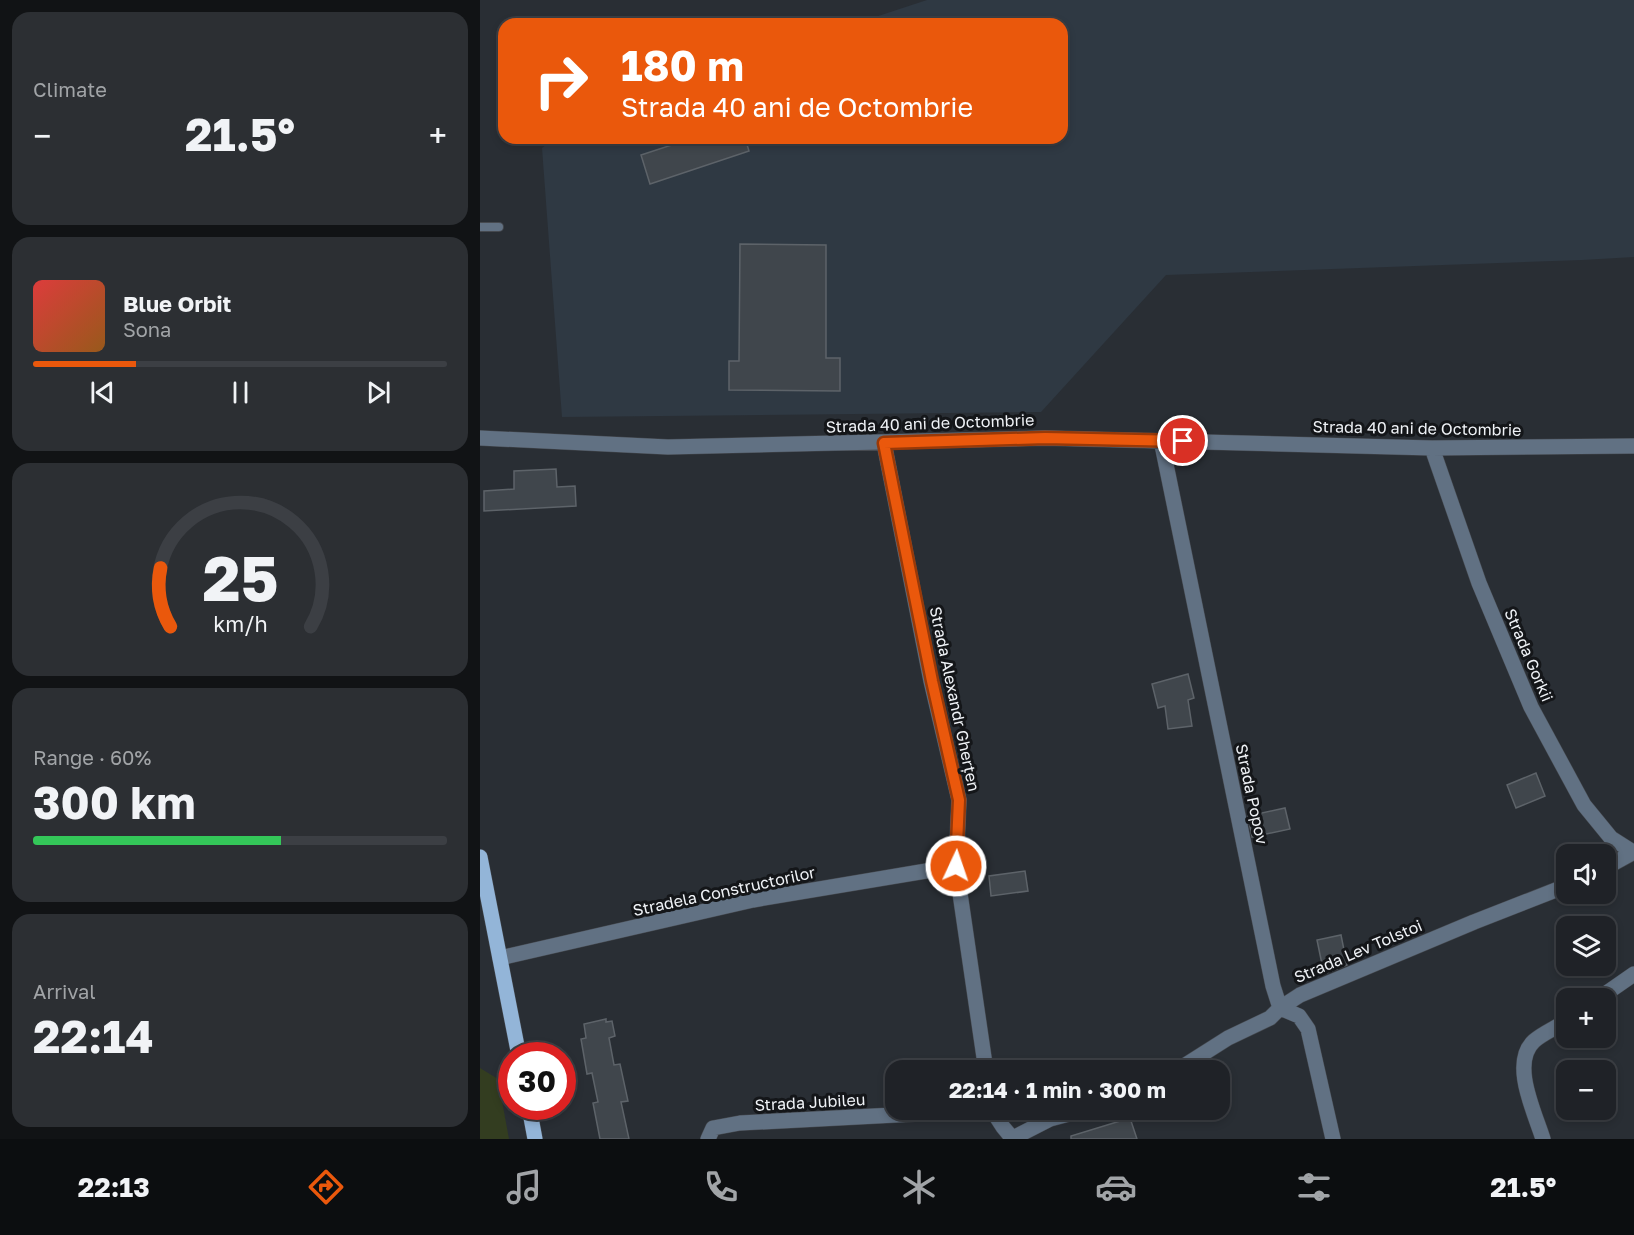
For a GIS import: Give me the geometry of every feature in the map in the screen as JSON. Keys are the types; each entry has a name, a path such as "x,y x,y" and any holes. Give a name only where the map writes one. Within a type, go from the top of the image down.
{"main road":[{"path":"480,857 516,1042"},
{"path":"532,1120 536,1139"}],"street":[{"name":"Strada 40 ani de Octombrie","path":"480,438 668,447 1045,438 1432,448 1634,446"},
{"name":"Strada Popov","path":"1161,440 1273,986 1280,1008"},
{"name":"Strada Alexandr Gherțen","path":"884,443 932,681 959,800 956,866 984,1060"},
{"name":"Strada Gorkii","path":"1432,448 1479,582 1531,707 1584,805 1611,838 1634,852"},
{"path":"1616,862 1634,852"},
{"name":"Stradela Constructorilor","path":"500,958 753,900 956,866"},
{"name":"Strada Lev Tolstoi","path":"1193,1060 1228,1038 1270,1018 1280,1008 1300,995 1556,890"},
{"path":"1614,988 1634,974"},
{"path":"1280,1008 1299,1016 1308,1029 1333,1139"},
{"path":"1543,1139 1523,1073 1525,1055 1534,1041 1556,1027"},
{"name":"Strada Jubileu","path":"708,1139 713,1128 734,1124 885,1116"},
{"path":"998,1120 1013,1138 1048,1120"}],"lane":[{"path":"480,227 499,227"}],"shaded area":[{"path":"927,0 1634,0 1634,257 1166,275 1041,412 562,417 542,148 547,144 1068,144 1068,18 872,18"}],"green space":[{"path":"480,1068 498,1079 498,1120 506,1120 509,1139 480,1139"}],"building":[{"path":"675,144 747,144 749,151 650,184 641,155"},
{"path":"740,244 826,245 826,358 840,358 840,391 729,390 729,361 739,361"},
{"path":"556,469 557,487 575,486 576,506 484,511 484,491 514,489 514,471"},
{"path":"1188,674 1194,698 1188,700 1192,726 1168,729 1165,706 1158,708 1152,684"},
{"path":"1536,773 1545,796 1516,808 1507,785"},
{"path":"1285,808 1290,829 1252,837 1248,816"},
{"path":"1025,871 1028,891 991,896 989,876"},
{"path":"1341,935 1347,965 1324,974 1317,940"},
{"path":"606,1019 606,1022 612,1021 615,1036 609,1038 614,1065 620,1064 628,1101 621,1102 629,1139 600,1139 593,1103 598,1102 592,1073 587,1074 581,1039 586,1038 584,1024"},
{"path":"1123,1120 1131,1120 1137,1139 1071,1139 1071,1136"}],"route":[{"path":"956,866 959,800 932,681 884,443 1045,438 1183,441"}]}
